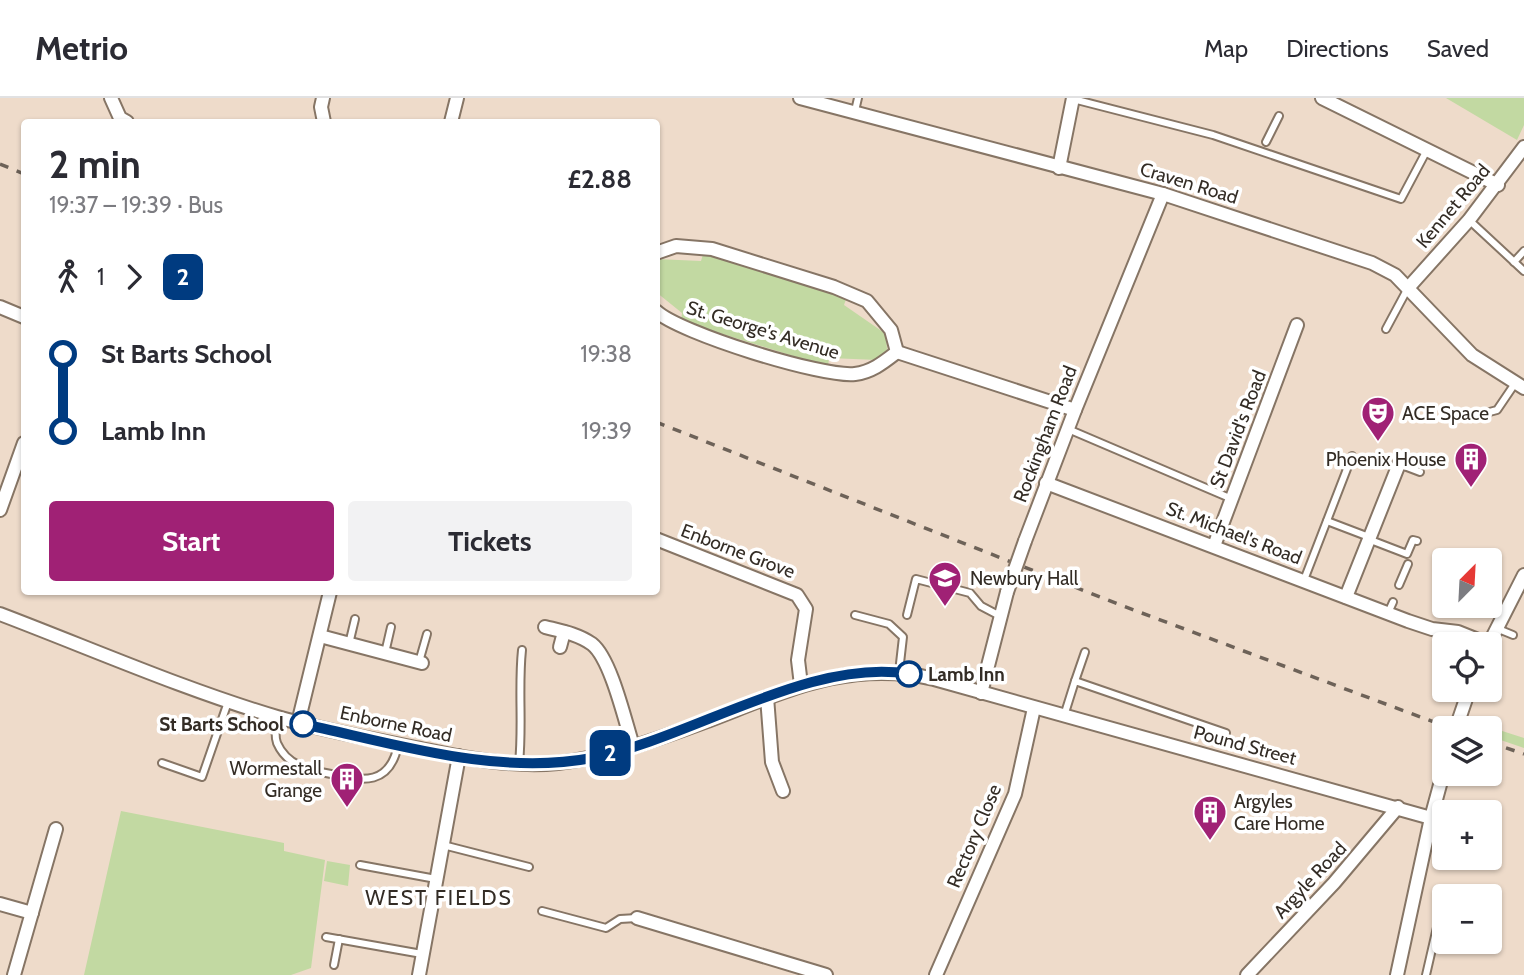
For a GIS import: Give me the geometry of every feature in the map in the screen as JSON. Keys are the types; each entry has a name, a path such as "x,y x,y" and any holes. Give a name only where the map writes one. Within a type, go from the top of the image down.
{"street":[{"path":"111,98 122,119"},
{"path":"323,98 321,107 323,119"},
{"path":"452,119 457,98"},
{"name":"Craven Road","path":"800,98 856,105 1059,167 1163,194 1372,263 1395,275 1472,355 1520,385"},
{"path":"1322,98 1498,185"},
{"path":"1059,167 1073,99"},
{"name":"Kennet Road","path":"1408,288 1498,185 1524,147"},
{"name":"Rockingham Road","path":"981,693 1007,592 1046,483 1163,194"},
{"path":"660,252 676,246 712,249 834,287 867,301 891,330 897,352 1075,410"},
{"path":"0,307 21,316"},
{"name":"St. George's Avenue","path":"660,314 680,327 812,370 839,375 870,371 897,352"},
{"name":"St David's Road","path":"1214,546 1297,325"},
{"path":"0,510 5,482 21,449"},
{"path":"1346,597 1399,464"},
{"name":"St. Michael's Road","path":"1046,483 1346,597 1390,607 1408,621 1432,629 1458,632"},
{"name":"Enborne Grove","path":"660,541 797,595 806,609 798,660 801,685"},
{"path":"1494,632 1524,578"},
{"path":"298,723 329,595"},
{"name":"Enborne Road","path":"0,614 276,717 459,756 520,763 559,763 593,758 801,685 858,673 899,672 1048,712"},
{"path":"545,627 579,636 604,657 633,746"},
{"path":"559,647 564,632"},
{"path":"320,636 421,663"},
{"path":"767,697 772,762 783,791"},
{"name":"Rectory Close","path":"936,975 1015,794 1034,708"},
{"name":"Pound Street","path":"1048,712 1431,818"},
{"path":"419,975 459,756"},
{"path":"1397,975 1440,786"},
{"name":"Argyle Road","path":"1247,975 1334,883 1398,807"},
{"path":"15,975 56,829"},
{"path":"0,904 32,913"},
{"path":"637,918 826,975"}],"lane":[{"path":"1073,99 1213,135 1401,199 1427,150"},
{"path":"1266,142 1279,116"},
{"path":"1469,220 1524,271"},
{"path":"1514,262 1524,251"},
{"path":"1386,329 1408,288"},
{"path":"1478,415 1497,410 1520,385"},
{"path":"1068,429 1232,499"},
{"path":"1304,580 1352,456"},
{"path":"1399,464 1420,472"},
{"path":"1326,521 1407,554 1413,540 1417,541"},
{"path":"1399,585 1408,564"},
{"path":"907,615 916,579 970,593 981,606 1002,617"},
{"path":"855,615 889,624 903,637 899,672"},
{"path":"349,644 355,619"},
{"path":"385,653 391,627"},
{"path":"1496,628 1513,635"},
{"path":"421,663 427,634"},
{"path":"520,763 522,735 519,671 522,650"},
{"path":"1064,716 1085,652"},
{"path":"1075,681 1226,733"},
{"path":"162,763 202,777 229,701"},
{"path":"276,717 275,740 282,752 294,765 325,773 362,781 377,776 395,761 398,744"},
{"path":"442,845 529,867"},
{"path":"360,865 436,879"},
{"path":"542,911 606,928 621,919 637,918"},
{"path":"326,937 422,954"},
{"path":"334,965 339,939"},
{"path":"1426,975 1432,949"}],"green space":[{"path":"1446,98 1524,98 1524,125 1517,140"},
{"path":"704,251 847,296 844,305 886,334 887,350 878,360 829,358 828,367 681,321 682,313 660,295 660,259 701,261"},
{"path":"1502,731 1524,738 1524,748 1502,740"},
{"path":"121,811 284,843 284,851 325,860 311,968 291,975 84,975"},
{"path":"327,861 350,865 348,886 324,881"}],"railway":[{"path":"0,164 21,173"},
{"path":"660,424 1123,606 1432,721"},
{"path":"1502,746 1524,754"}],"bus line":[{"name":"2","path":"303,724 459,756 520,763 559,763 593,758 633,746 801,685 858,673 880,671 909,674"}],"place":[{"name":"ACE Space","path":"1378,443"},
{"name":"Phoenix House","path":"1471,489"},
{"name":"Newbury Hall","path":"945,608"},
{"name":"Lamb Inn","path":"909,674"},
{"name":"St Barts School","path":"303,724"},
{"name":"Wormestall Grange","path":"347,809"},
{"name":"Argyles Care Home","path":"1210,842"}],"district":[{"name":"WEST FIELDS","path":"439,897"}]}
